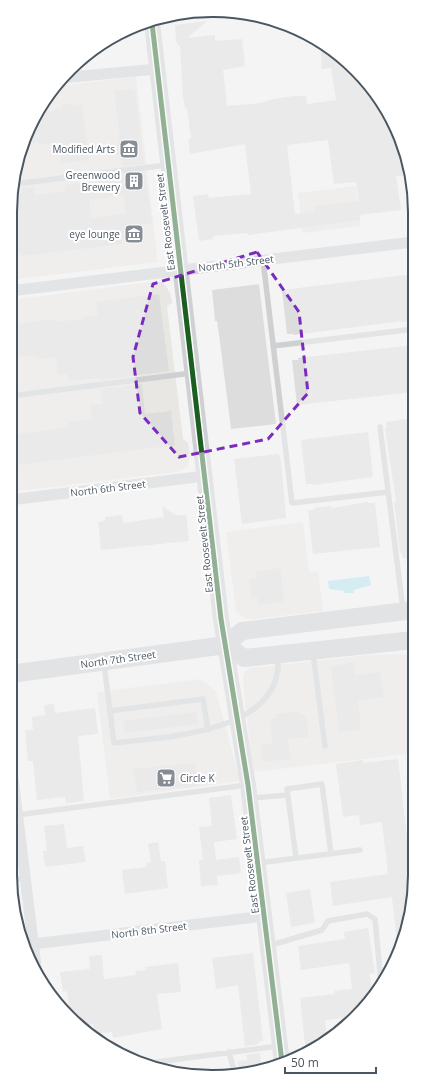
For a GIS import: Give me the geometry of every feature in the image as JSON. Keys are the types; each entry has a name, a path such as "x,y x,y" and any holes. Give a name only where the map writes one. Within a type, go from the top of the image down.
{"main road":[{"path":"408,610 242,631 226,645 244,658 408,640"},
{"name":"North 7th Street","path":"17,673 226,645"}],"street":[{"name":"East Roosevelt Street","path":"152,26 167,165 221,619 249,792 281,1057"},
{"path":"72,77 157,69"},
{"name":"North 5th Street","path":"17,290 408,243"},
{"name":"North 6th Street","path":"17,499 205,476"},
{"path":"17,815 34,955"},
{"name":"North 8th Street","path":"33,944 264,916"}],"lane":[{"path":"20,183 167,165"},
{"path":"263,260 292,503 388,492"},
{"path":"273,346 408,330"},
{"path":"17,395 192,373"},
{"path":"380,427 388,492 408,604"},
{"path":"313,650 325,746"},
{"path":"104,661 114,744 208,730 236,718 258,706 270,694 277,675 278,654"},
{"path":"110,711 203,699 208,730"},
{"path":"296,858 287,789 322,784 331,854"},
{"path":"17,815 249,792 288,795"},
{"path":"258,863 360,850"},
{"path":"17,879 25,878"},
{"path":"268,946 322,930 328,921 367,914 375,919 380,975"},
{"path":"157,1062 280,1046"},
{"path":"229,1052 234,1069"}],"highlighted area":[{"path":"257,252 299,312 308,393 268,439 179,457 140,413 133,357 153,284"}],"shaded area":[{"path":"136,77 158,262 17,279 17,200 21,174 27,150 37,126 57,93 65,85"},
{"path":"356,186 361,226 303,233 298,193"},
{"path":"159,281 165,285 170,293 172,303 167,306 183,439 188,443 190,457 188,466 178,472 17,491 17,299"},
{"path":"303,522 309,572 318,571 323,611 246,619 236,611 226,532"},
{"path":"408,654 408,754 253,772 243,684 243,676 245,671 251,668 368,655"},
{"path":"201,679 216,691 240,781 110,799 97,692"}],"water":[{"path":"369,576 371,585 354,590 354,593 344,593 344,591 329,589 328,581"}],"building":[{"path":"207,21 187,38 215,35 215,41 242,39 245,66 223,70 227,106 261,103 273,99 294,96 306,96 307,104 336,100 331,68 322,69 321,50 332,57 351,74 368,93 388,126 398,150 404,172 402,172 403,176 396,176 401,210 359,215 360,220 248,235 248,233 213,236 213,239 199,241 193,196 208,194 209,198 251,194 245,144 190,154 188,139 191,139 187,108 185,109 183,97 180,45 178,46 175,25","holes":["328,140 334,184 356,182 359,201 315,206 315,212 295,214 287,145"]},
{"path":"132,89 132,91 135,90 144,164 122,166 121,155 117,155 116,143 119,143 120,136 114,91"},
{"path":"61,105 82,105 89,160 61,163 59,142 38,145 38,142 30,143 45,112 55,111 55,108 62,108"},
{"path":"145,172 152,223 142,224 144,236 121,239 122,244 21,256 21,253 17,253 17,200 18,193 22,193 22,188 34,187 35,195 65,191 65,185 122,179 123,175","holes":["124,195 126,213 91,218 89,200"]},
{"path":"408,275 408,322 402,321 294,335 287,334 282,290"},
{"path":"259,284 276,424 231,429 217,321 215,321 212,290"},
{"path":"159,294 169,371 100,380 100,378 68,381 67,374 58,375 56,357 38,359 38,357 34,358 34,355 17,357 17,324 46,320 57,320 57,322 82,319 82,317 98,315 96,302"},
{"path":"408,346 408,393 297,405 292,360 298,360 298,358"},
{"path":"142,384 145,414 171,411 175,445 17,465 17,434 68,427 68,422 92,419 90,405 103,404 101,389"},
{"path":"408,419 408,559 403,559 402,553 400,553 394,501 396,501 385,428 387,428 386,422"},
{"path":"368,432 373,477 313,485 306,484 301,440"},
{"path":"279,454 281,460 286,518 242,524 234,459"},
{"path":"368,502 375,503 380,547 313,554 308,510"},
{"path":"162,506 175,515 186,515 189,541 101,550 98,522 105,521 105,517 122,515 123,523 164,517"},
{"path":"280,568 284,601 259,605 258,598 252,599 249,579 256,578 255,572"},
{"path":"353,663 355,675 380,672 384,697 358,701 361,730 339,732 331,666"},
{"path":"54,704 55,713 95,708 98,734 78,736 84,801 66,803 65,797 37,800 33,761 28,761 25,730 33,730 32,717 45,715 44,705"},
{"path":"299,711 300,715 304,714 304,717 306,717 309,737 288,739 290,759 263,762 261,745 273,743 270,722 273,722 272,718 276,718 276,714"},
{"path":"196,712 198,724 125,733 124,721"},
{"path":"398,759 408,845 408,887 404,913 397,940 392,897 333,906 330,882 388,874 382,822 360,825 359,815 343,817 336,764 363,760 363,763"},
{"name":"Circle K","path":"195,763 197,786 137,792 134,769"},
{"path":"231,795 237,839 214,842 216,860 239,857 241,873 217,876 218,885 201,886 199,860 203,860 199,827 212,826 209,798"},
{"path":"64,824 67,848 83,846 86,862 45,867 43,851 47,851 44,826"},
{"path":"158,842 161,861 165,861 168,888 125,894 122,870 147,867 146,863 151,862 148,844"},
{"path":"310,889 315,923 291,927 286,893"},
{"path":"368,928 375,973 370,974 371,989 345,1018 325,1020 326,1034 305,1047 300,998 335,994 334,991 352,989 349,963 301,970 298,946 345,939 344,932"},
{"path":"253,953 263,1041 258,1042 259,1044 245,1046 238,985 216,989 212,958"},
{"path":"102,955 104,979 136,975 135,971 146,970 145,967 178,963 181,992 157,994 162,1029 113,1038 112,1032 98,1034 94,1030 93,1024 88,1025 74,1013 69,1007 67,991 63,992 60,972 90,969 89,956"},
{"path":"260,1053 261,1063 239,1068 238,1061 247,1060 246,1055"}],"cycle path":[{"path":"152,26 221,619 248,785 281,1057"}],"place":[{"name":"Modified Arts","path":"129,149"},
{"name":"Greenwood Brewery","path":"134,181"},
{"name":"eye lounge","path":"134,234"},
{"name":"Circle K","path":"166,778"}]}
